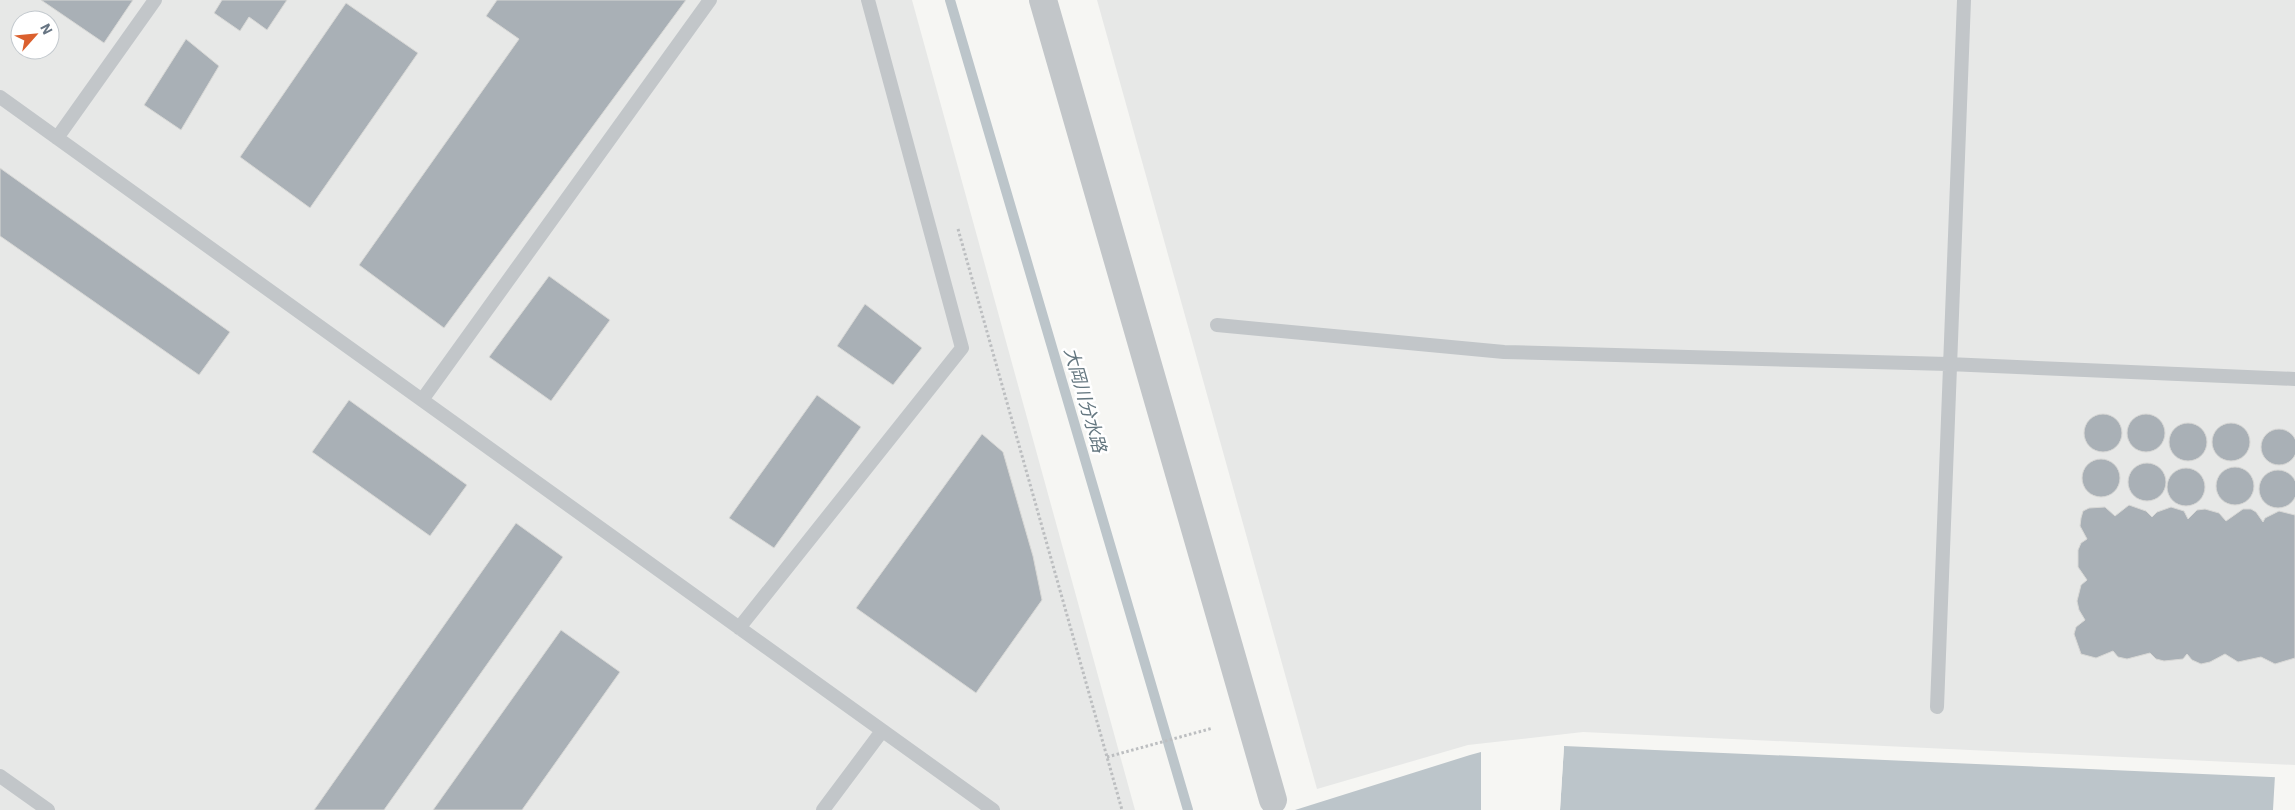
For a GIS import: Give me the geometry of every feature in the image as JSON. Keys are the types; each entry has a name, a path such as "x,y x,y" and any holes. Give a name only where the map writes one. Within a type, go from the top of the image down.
{"street":[{"path":"1043,0 1273,800"}],"lane":[{"path":"57,138 155,0"},
{"path":"422,400 710,0"},
{"path":"739,628 962,348 868,0"},
{"path":"1936,707 1948,364 1964,0"},
{"path":"0,97 993,810"},
{"path":"1217,325 1504,352 1948,364 2295,379"},
{"path":"824,810 882,731"},
{"path":"0,776 48,810"}],"path":[{"path":"955,220 1122,810"},
{"path":"1107,757 1213,728"}],"shaded area":[{"path":"0,0 912,0 1135,810 0,810"},
{"path":"1097,0 2295,0 2295,765 1583,732 1468,745 1317,789"},
{"path":"1564,746 2295,778 2295,810 1560,810"},
{"path":"1481,752 1481,810 1295,810 1470,755"}],"pier":[{"path":"1562,746 1564,746 1560,810 1557,810"},
{"path":"2275,775 2295,776 2295,810 2273,810"}],"building":[{"path":"41,0 133,0 104,43 60,13 60,10 56,10"},
{"path":"222,0 287,0 267,30 249,17 240,31 214,13"},
{"path":"497,0 686,0 444,328 359,265 519,39 486,16"},
{"path":"346,3 418,53 310,208 240,157"},
{"path":"186,39 219,66 181,130 144,105"},
{"path":"0,168 230,332 199,375 0,236"},
{"path":"549,276 610,320 551,401 489,357"},
{"path":"865,304 922,348 893,385 837,346"},
{"path":"817,395 861,427 774,548 729,518"},
{"path":"349,400 467,485 430,536 312,452"},
{"path":"2103,414 2116,420 2122,433 2116,446 2103,452 2090,446 2084,433 2090,420"},
{"path":"2146,414 2159,420 2165,433 2159,446 2146,452 2133,446 2127,433 2133,420"},
{"path":"2188,423 2201,429 2207,442 2201,455 2188,461 2175,455 2169,442 2175,429"},
{"path":"2231,423 2244,429 2250,442 2244,455 2231,461 2218,455 2212,442 2218,429"},
{"path":"2279,429 2286,430 2292,434 2296,440 2296,454 2292,460 2286,464 2279,465 2272,464 2266,460 2262,454 2261,447 2262,440 2266,434 2272,430"},
{"path":"982,434 1003,452 1033,556 1042,600 976,693 856,608"},
{"path":"2101,459 2114,465 2120,478 2114,491 2101,497 2088,491 2082,478 2088,465"},
{"path":"2147,463 2160,469 2166,482 2160,495 2147,501 2134,495 2128,482 2134,469"},
{"path":"2235,467 2248,473 2254,486 2248,499 2235,505 2222,499 2216,486 2222,473"},
{"path":"2186,468 2199,474 2205,487 2199,500 2186,506 2173,500 2167,487 2173,474"},
{"path":"2278,470 2291,476 2297,489 2291,502 2278,508 2265,502 2259,489 2265,476"},
{"path":"2129,505 2146,511 2152,517 2157,512 2171,507 2184,511 2188,519 2197,510 2205,509 2219,513 2226,521 2243,509 2251,509 2256,512 2263,522 2265,518 2279,511 2295,515 2295,658 2275,664 2261,657 2238,662 2225,654 2210,662 2201,664 2192,660 2187,654 2183,659 2164,661 2156,659 2150,653 2127,659 2118,657 2113,651 2096,658 2081,654 2074,634 2076,627 2085,620 2079,610 2077,601 2081,585 2087,580 2078,567 2078,550 2081,543 2087,539 2080,526 2083,511 2089,508 2105,507 2115,516"},
{"path":"516,523 563,557 384,810 314,810"},
{"path":"561,630 620,672 522,810 433,810"}],"waterway":[{"name":"大岡川分水路","path":"950,0 1188,810"}]}
